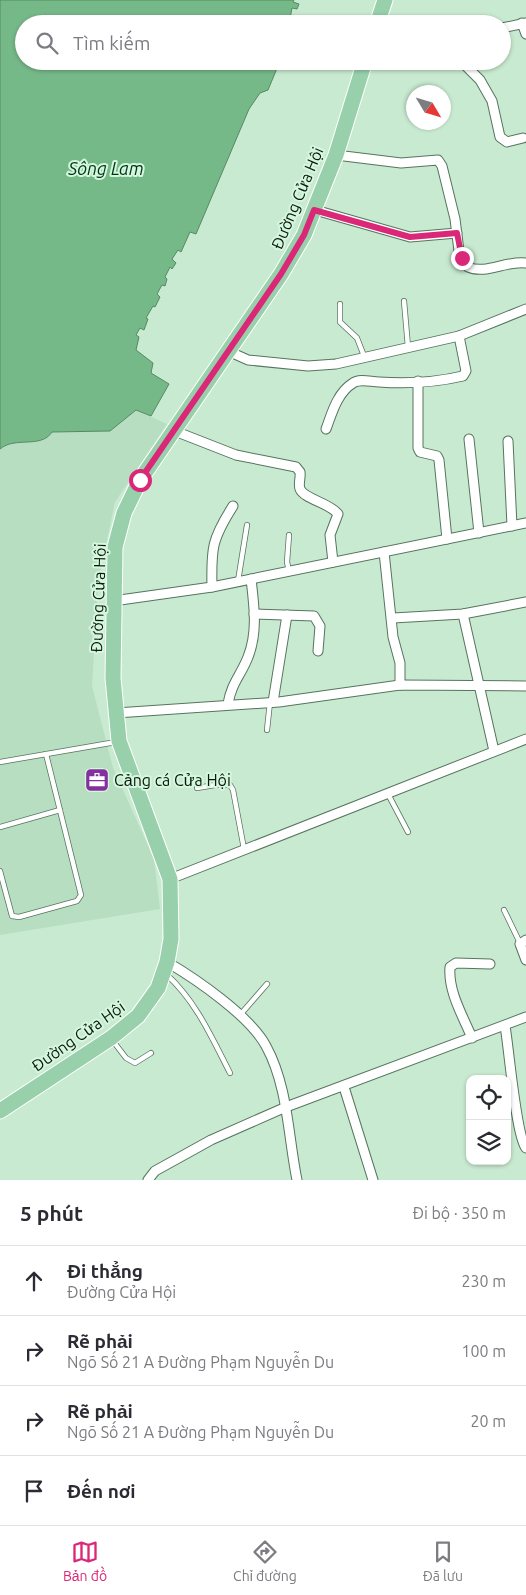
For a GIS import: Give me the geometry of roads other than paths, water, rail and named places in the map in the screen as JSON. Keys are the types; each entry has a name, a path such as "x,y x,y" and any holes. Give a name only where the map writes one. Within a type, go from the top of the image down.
{"main road":[{"path":"380,15 385,0"},
{"name":"Đường Cửa Hội","path":"0,1111 111,1038 138,1016 158,988 165,967 170,939 170,885 119,741 113,678 115,547 124,513 140,480 292,258 336,155 362,70"}],"street":[{"path":"511,26 524,23 526,34"},
{"path":"470,70 480,80 489,94 496,110 500,137 507,142 523,138"},
{"path":"336,155 401,163 438,160 442,166 462,258 468,267 472,269 514,262 526,263"},
{"path":"314,210 410,237 457,233"},
{"path":"228,351 248,360 308,366 336,364 364,356 459,336 525,312"},
{"path":"326,429 339,397 353,382 358,380 418,381 451,379 465,374 459,336"},
{"path":"418,381 418,448 420,452 437,456 439,460 447,539"},
{"path":"175,427 236,454 296,467 300,472 299,486 302,492 334,509 338,514 330,535 333,562"},
{"path":"469,439 479,533"},
{"path":"508,441 512,526"},
{"path":"212,587 211,552 214,537 233,506"},
{"path":"113,601 212,587 526,523"},
{"path":"384,552 393,618 393,637 400,663 400,685"},
{"path":"228,704 233,682 247,659 252,644 254,614 251,579"},
{"path":"393,618 464,614 526,602"},
{"path":"254,614 314,616 320,626 318,651"},
{"path":"464,614 494,751"},
{"path":"272,702 287,615"},
{"path":"116,713 272,702 400,685 526,686"},
{"path":"170,885 244,850 526,739"},
{"path":"523,941 526,960"},
{"path":"472,1038 456,1001 449,976 450,967 456,962 490,964"},
{"path":"165,967 206,988 251,1026 266,1045 286,1106 297,1180"},
{"path":"148,1180 155,1171 210,1140 286,1106 344,1087 373,1073 526,1017"},
{"path":"505,1026 522,1141 526,1148"},
{"path":"344,1087 373,1180"}],"lane":[{"path":"404,301 408,347"},
{"path":"340,304 340,322 344,328 357,338 364,356"},
{"path":"238,581 247,524"},
{"path":"289,535 287,562 289,571"},
{"path":"266,730 272,702"},
{"path":"0,762 119,741"},
{"path":"0,871 12,916 19,917 77,901 81,895 46,754"},
{"path":"197,788 221,784 230,786 233,790 244,850"},
{"path":"388,794 408,832"},
{"path":"0,827 60,810"},
{"path":"504,910 523,941"},
{"path":"165,967 196,1009 230,1073"},
{"path":"239,1016 267,984"},
{"path":"111,1038 121,1052 130,1061 135,1063 151,1053"}],"water":[{"name":"Sông Lam","path":"0,0 294,0 293,2 299,4 297,9 292,8 291,15 15,15 15,70 276,70 268,90 260,93 249,109 196,234 190,232 181,252 178,250 172,259 176,263 172,269 170,267 165,277 167,279 165,286 162,285 157,294 160,297 146,318 148,319 144,330 140,328 136,335 139,337 136,350 153,363 151,373 169,384 151,416 136,410 110,431 52,432 41,440 13,443 0,449"}],"place":[{"name":"Cảng cá Cửa Hội","path":"97,780"}]}
